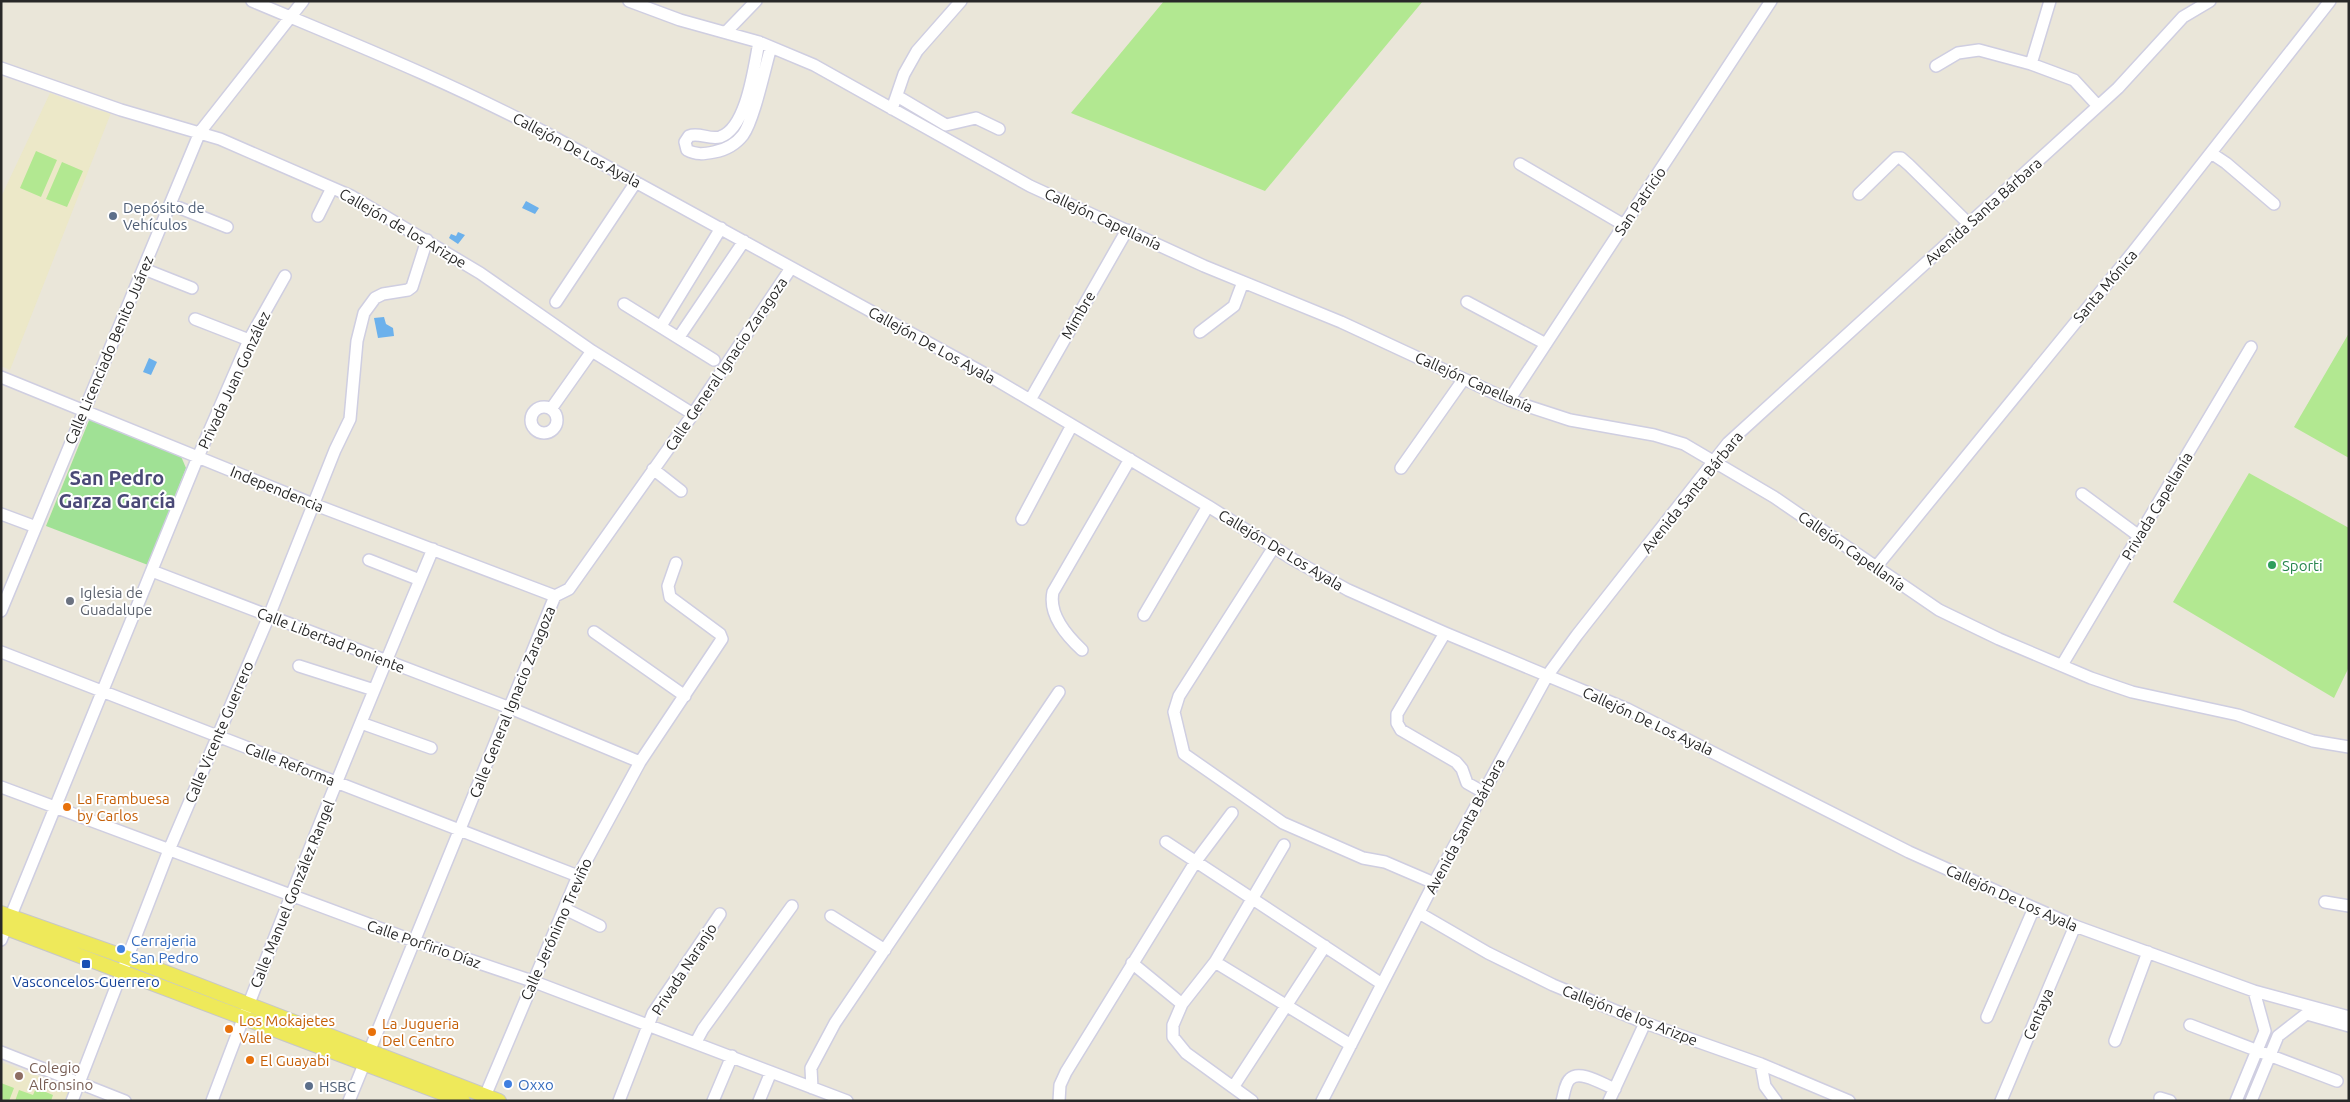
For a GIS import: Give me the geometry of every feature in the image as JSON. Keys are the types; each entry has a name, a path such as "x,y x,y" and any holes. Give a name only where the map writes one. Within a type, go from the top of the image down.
{"main road":[{"path":"4,925 128,958 246,1011"},
{"path":"4,925 122,972 246,1011 367,1057 484,1098 499,1101"},
{"path":"367,1057 463,1101"}],"street":[{"name":"Callejón De Los Ayala","path":"252,1 415,69 490,104 636,182 1030,400 1348,590 1444,633 1652,720 1910,852 2075,926 2310,1011 2349,1017"},
{"name":"Calle Licenciado Benito Juárez","path":"1,611 200,132 303,1"},
{"name":"Callejón Capellanía","path":"629,1 680,20 759,42 814,65 1030,186 1243,282 1341,322 1509,400 1570,420 1671,438 1715,460 1798,512 1939,610 1999,639 2132,692 2238,715 2313,741 2349,747"},
{"path":"726,32 756,1"},
{"path":"892,109 904,74 917,51 961,1"},
{"name":"San Patricio","path":"1509,400 1662,170 1771,1"},
{"path":"2031,64 2050,1"},
{"name":"Santa Mónica","path":"1876,567 2134,252 2330,1"},
{"name":"Avenida Santa Bárbara","path":"1322,1101 1434,883 1547,676 1728,443 2098,106 2183,17 2203,3"},
{"path":"759,42 757,77 747,128 738,141 716,152 693,153 687,150 685,142 689,136 695,134 714,138 734,128 757,77 771,47"},
{"path":"1936,66 1958,53 1979,50 2031,64 2074,80 2098,106"},
{"name":"Callejón de los Arizpe","path":"1,68 121,110 200,132 284,165 382,212 480,273 592,352 694,414"},
{"path":"897,96 946,125 976,118 999,129"},
{"path":"2211,153 2226,163 2274,204"},
{"path":"1859,194 1896,158 1901,158 1969,224"},
{"path":"1520,164 1624,225"},
{"path":"556,302 636,182"},
{"path":"318,216 332,188"},
{"path":"170,204 227,227"},
{"path":"661,326 721,228"},
{"name":"Mimbre","path":"1030,400 1127,230"},
{"name":"Calle Vicente Guerrero","path":"72,1101 169,850 269,616 335,450 350,419 357,341 364,313 375,298 383,294 408,290 412,287 427,240"},
{"path":"679,337 744,241"},
{"name":"Calle General Ignacio Zaragoza","path":"348,1101 555,596 569,589 694,414 791,268"},
{"path":"144,269 192,288"},
{"name":"Privada Juan González","path":"4,925 55,808 198,457 249,340 285,276"},
{"path":"1200,332 1234,306 1243,282"},
{"path":"1467,302 1546,344"},
{"path":"624,304 714,360"},
{"path":"195,320 249,340"},
{"name":"Privada Capellanía","path":"2062,665 2252,347"},
{"path":"551,410 592,352"},
{"name":"Independencia","path":"1,377 313,504 555,596"},
{"path":"1402,468 1463,380"},
{"path":"1022,519 1072,425"},
{"path":"1082,650 1070,639 1060,625 1052,601 1053,592 1130,459"},
{"path":"653,469 681,491"},
{"path":"2082,494 2138,536"},
{"path":"1144,615 1208,506"},
{"path":"1,514 36,527"},
{"path":"1274,547 1179,696 1174,712 1184,754 1283,823 1363,858 1386,862 1434,883"},
{"name":"Calle Manuel González Rangel","path":"212,1101 374,690 433,550"},
{"path":"369,560 420,580"},
{"name":"Calle Jerónimo Treviño","path":"484,1098 578,876 640,762 723,637 670,597 668,586 676,563"},
{"name":"Calle Libertad Poniente","path":"152,571 510,708 640,762"},
{"path":"594,632 685,696"},
{"path":"1444,633 1397,714 1397,722 1401,730 1456,762 1462,769 1467,784 1483,792"},
{"name":"Calle Reforma","path":"1,652 578,876"},
{"path":"299,666 374,690"},
{"path":"812,1088 811,1068 823,1043 1059,692"},
{"path":"361,723 431,748"},
{"name":"Calle Porfirio Díaz","path":"1,787 414,941 696,1042 846,1101"},
{"path":"1059,1101 1060,1085 1066,1072 1196,861 1232,813"},
{"path":"1166,842 1382,984"},
{"path":"1252,1101 1234,1086 1207,1069 1176,1042 1172,1032 1182,1004 1215,962 1284,845"},
{"path":"2325,902 2349,906"},
{"path":"696,1042 703,1029 792,906"},
{"path":"1987,1017 2034,908"},
{"path":"565,909 600,926"},
{"name":"Callejón de los Arizpe","path":"1419,913 1514,967 1645,1023 1761,1064 1849,1101"},
{"name":"Privada Naranjo","path":"619,1101 653,1013 720,914"},
{"path":"831,916 884,950"},
{"name":"Centaya","path":"2001,1101 2075,926"},
{"path":"1234,1086 1325,946"},
{"path":"2115,1041 2148,952"},
{"path":"1215,962 1351,1045"},
{"path":"1132,963 1182,1004"},
{"path":"2236,1101 2265,1031 2254,991"},
{"path":"2251,1101 2278,1036 2310,1011 2349,1026"},
{"path":"1609,1101 1645,1023"},
{"path":"2190,1025 2337,1081"},
{"path":"2265,1031 2278,1036"},
{"path":"1,1052 125,1101"},
{"path":"713,1101 732,1056"},
{"path":"1761,1064 1765,1086 1776,1101"},
{"path":"759,1101 771,1072"},
{"path":"1562,1101 1568,1082 1575,1077 1585,1077 1615,1089"}],"shaded area":[{"path":"50,93 92,109 111,113 10,370 1,366 1,197"},
{"name":"Colegio Alfonsino","path":"1,1062 71,1089 66,1101 1,1101"}],"green space":[{"path":"1164,1 1423,1 1265,191 1071,113"},
{"path":"36,151 57,160 41,197 20,188"},
{"path":"62,162 83,171 67,207 46,199"},
{"path":"2349,333 2349,458 2294,427"},
{"path":"90,418 180,454 186,468 148,565 46,526"},
{"name":"Sporti","path":"2249,473 2349,528 2349,667 2334,698 2173,602"},
{"path":"1,1083 14,1088 9,1101 1,1101"},
{"path":"36,1088 53,1095 51,1101 15,1101 19,1090 33,1095"}],"water":[{"path":"526,201 539,208 535,214 522,208"},
{"path":"458,232 465,235 458,244 449,238 451,234 456,236"},
{"path":"384,317 386,324 393,328 394,336 378,338 374,318"},
{"path":"149,358 157,362 151,375 143,372"}],"place":[{"name":"Depósito de Vehículos","path":"113,216"},
{"name":"Sporti","path":"2272,565"},
{"name":"Iglesia de Guadalupe","path":"70,601"},
{"name":"La Frambuesa by Carlos","path":"67,807"},
{"name":"Cerrajeria San Pedro","path":"121,949"},
{"name":"Vasconcelos-Guerrero","path":"86,964"},
{"name":"Los Mokajetes Valle","path":"229,1029"},
{"name":"La Jugueria Del Centro","path":"372,1032"},
{"name":"El Guayabi","path":"250,1060"},
{"name":"Colegio Alfonsino","path":"19,1076"},
{"name":"Oxxo","path":"508,1084"},
{"name":"HSBC","path":"309,1086"}],"district":[{"name":"San Pedro Garza García","path":"117,488"}]}
